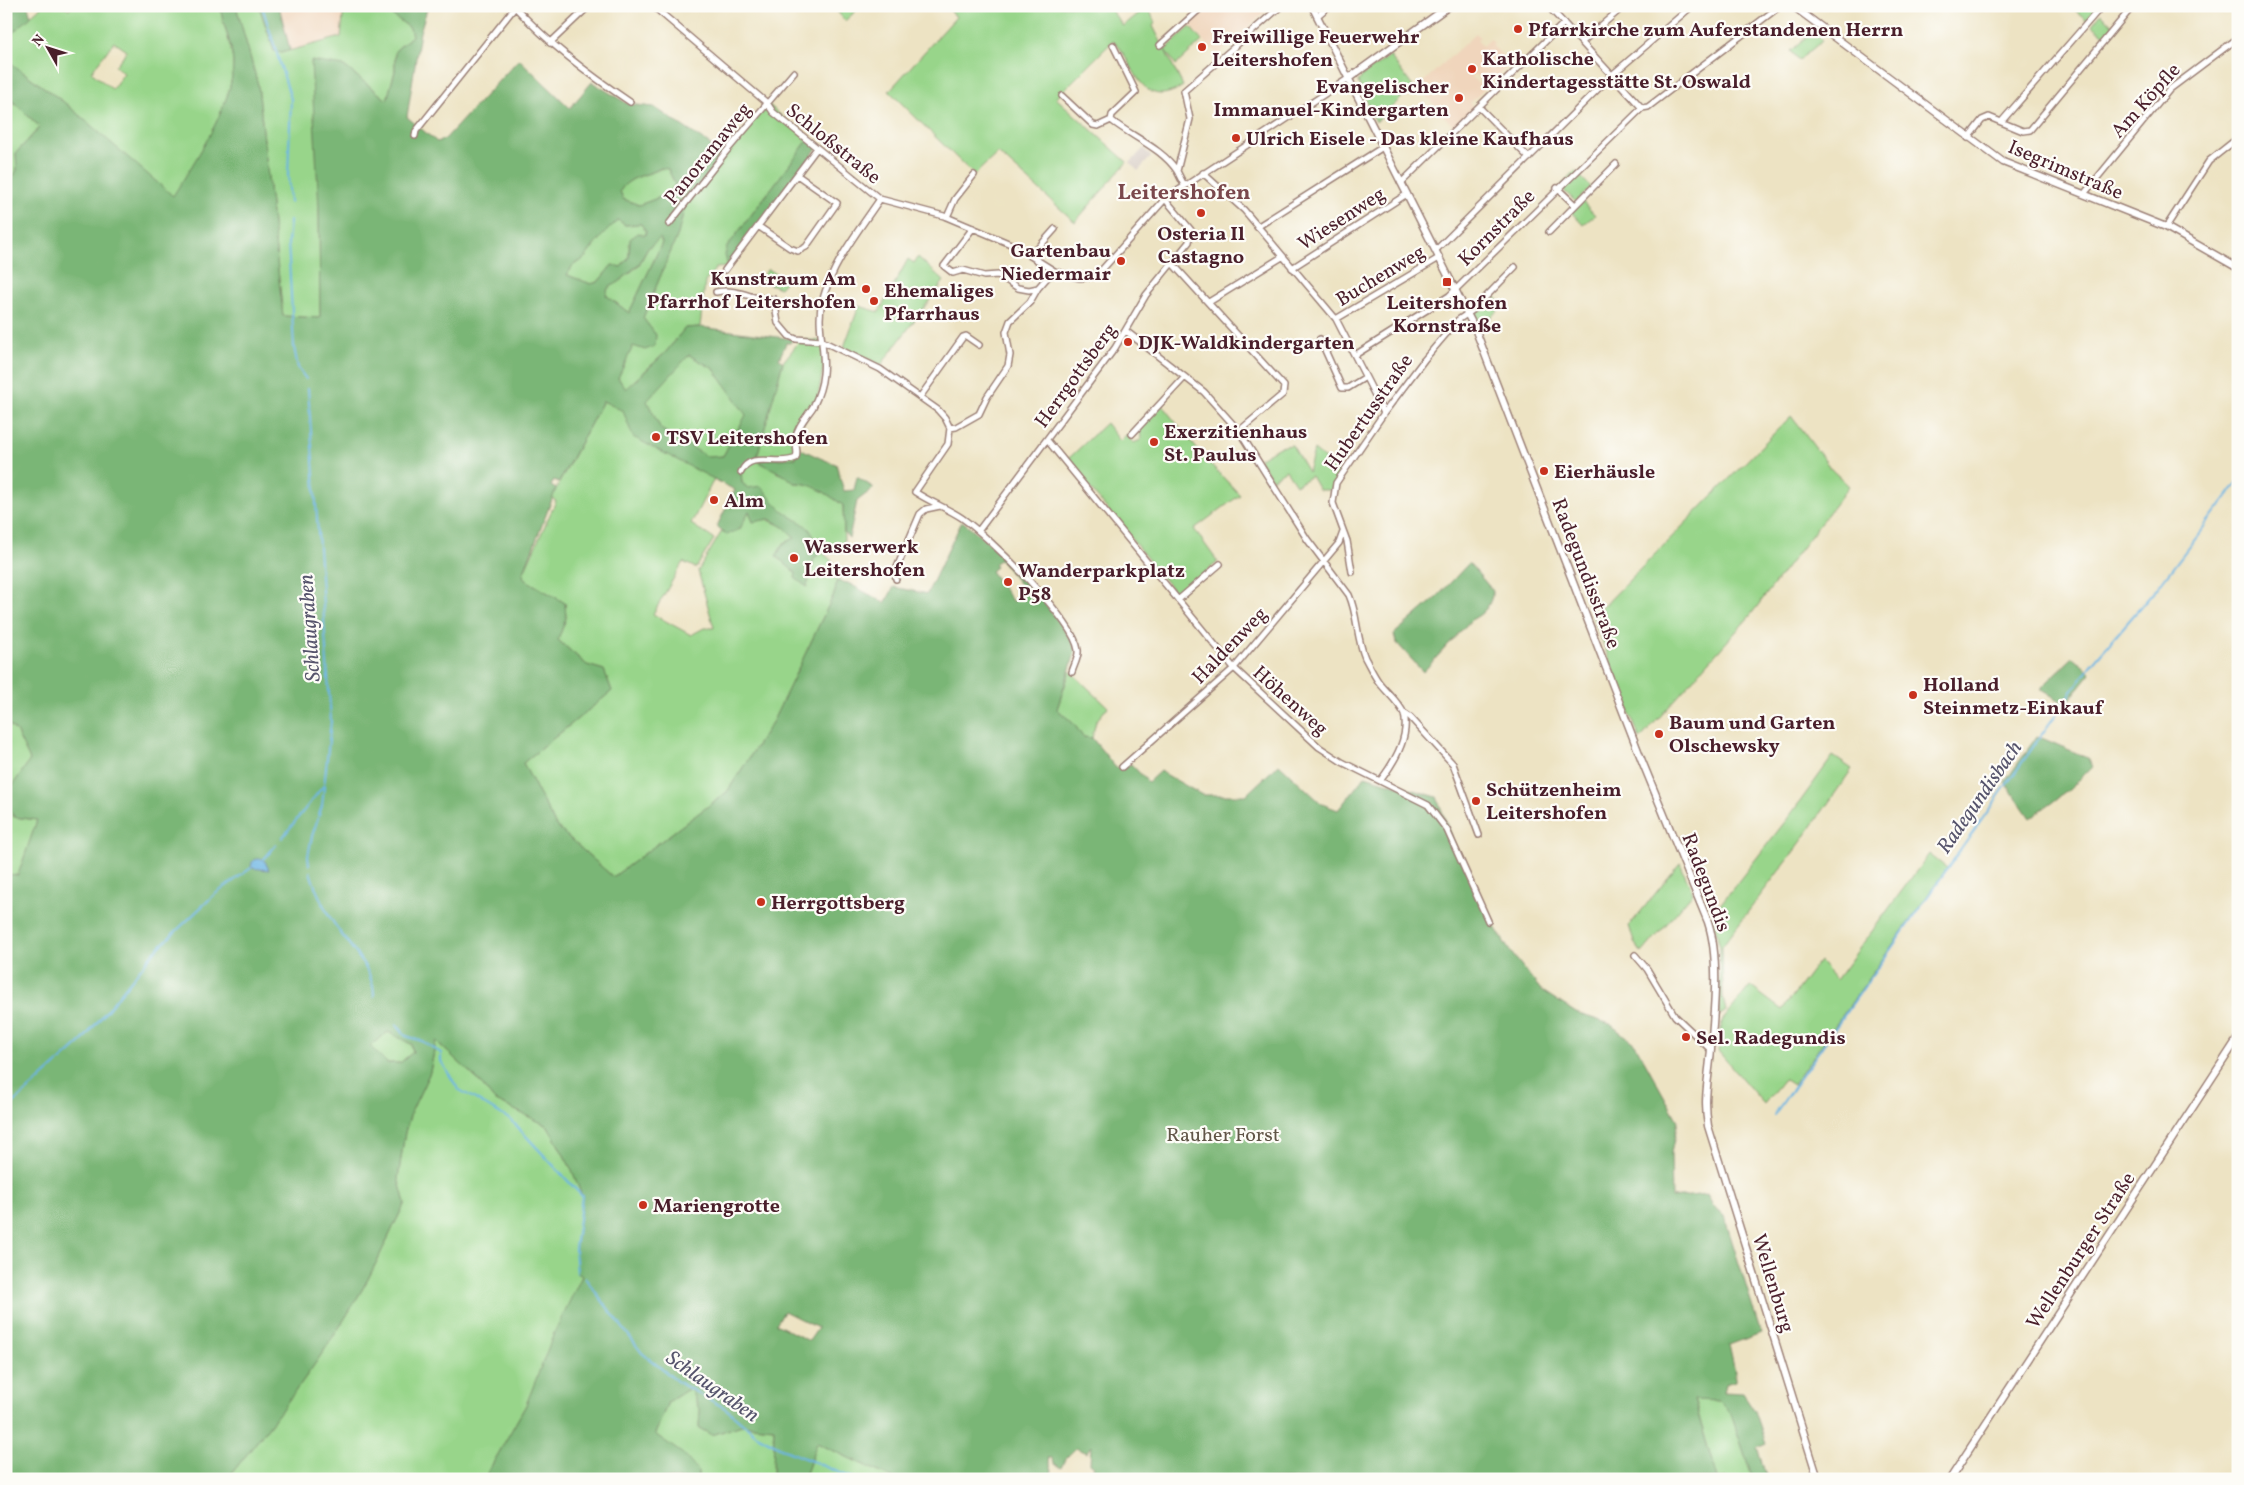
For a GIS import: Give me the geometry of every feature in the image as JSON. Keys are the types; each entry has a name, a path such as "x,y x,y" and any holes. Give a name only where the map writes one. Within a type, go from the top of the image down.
{"street":[{"path":"550,43 589,6"},
{"name":"Schloßstraße","path":"653,6 766,103 773,112 880,199 946,217 974,228 1013,245 1053,271 1080,278 1091,278 1100,272 1165,199"},
{"path":"1160,45 1203,6"},
{"path":"1177,171 1190,119 1184,91 1281,6"},
{"name":"Radegundisstraße","path":"1312,6 1467,314 1642,761"},
{"path":"1317,16 1329,6"},
{"path":"1165,199 1349,78 1449,6"},
{"path":"1548,6 1642,108"},
{"path":"1582,42 1624,6"},
{"path":"1436,250 1612,75 1692,6"},
{"name":"Kornstraße","path":"1355,355 1448,296 1557,188 1642,108 1648,107 1780,6"},
{"name":"Isegrimstraße","path":"1793,6 1945,121 2003,162 2166,227 2238,268"},
{"path":"2002,121 2102,6"},
{"path":"1968,138 1986,118 2002,121 2023,132 2030,130 2133,6"},
{"path":"415,136 416,131 515,7 550,43 630,102"},
{"path":"1401,183 1564,24"},
{"name":"Am Köpfle","path":"2084,194 2170,89 2238,38"},
{"path":"1062,96 1093,125 1098,126 1111,120 1112,115 1136,92 1113,45"},
{"name":"Panoramaweg","path":"669,222 766,103 794,72"},
{"path":"1479,107 1529,158"},
{"path":"1111,120 1130,135 1144,141 1172,163 1184,185"},
{"path":"2166,227 2209,161 2238,138"},
{"path":"1257,227 1383,147"},
{"path":"725,270 817,148"},
{"name":"Kornstraße","path":"1549,232 1616,164"},
{"path":"1203,173 1235,201 1336,319 1355,355 1364,378 1384,413"},
{"path":"758,226 790,248 798,251 806,247 837,203 797,175"},
{"path":"946,217 955,199 974,175"},
{"name":"Kornstraße","path":"1557,188 1576,205"},
{"name":"Wiesenweg","path":"1292,268 1407,194"},
{"path":"740,472 744,465 753,460 787,463 796,458 798,454 795,438 799,427 818,397 823,377 825,357 822,341 821,307 828,286 851,240 880,199"},
{"name":"Herrgottsberg","path":"979,530 1126,331 1146,295 1189,242 1191,230 1165,199"},
{"path":"974,228 944,266 953,273 964,270 984,276 998,275 1018,288 1029,290 1038,288"},
{"path":"1031,256 1055,228"},
{"path":"1209,302 1282,257"},
{"name":"Buchenweg","path":"1336,319 1439,258"},
{"path":"1172,263 1284,386 1283,394 1239,431"},
{"path":"1467,314 1515,267"},
{"path":"950,428 956,427 979,414 987,397 1008,366 1008,327 1015,314 1030,302 1038,288 1053,271"},
{"path":"716,292 725,290 747,293 755,298 774,299 778,323 789,336 796,339 822,341 880,369 938,410 950,428 948,444 915,492 979,530 1046,599 1070,633 1078,648 1072,672"},
{"name":"Hubertusstraße","path":"1352,572 1351,553 1344,530 1332,504 1336,483 1384,413 1424,360 1458,320 1467,314"},
{"path":"1126,331 1204,392 1239,431 1324,561 1349,595 1354,605 1357,633 1365,657 1377,679 1404,713 1410,717 1453,764 1479,835"},
{"path":"920,397 963,338 966,336 979,345"},
{"path":"1320,339 1342,388 1348,388 1364,378"},
{"path":"1132,434 1185,376"},
{"name":"Höhenweg","path":"1047,440 1234,668 1319,747 1342,762 1428,805 1447,830 1488,921"},
{"path":"896,579 895,572 920,514 926,509 940,506"},
{"name":"Haldenweg","path":"1122,767 1234,668 1339,543 1344,530"},
{"path":"1178,600 1220,564"},
{"path":"1380,781 1397,756 1403,731 1404,713"},
{"name":"Radegundis","path":"1642,761 1713,938 1711,1050 1705,1096"},
{"path":"1635,955 1647,969 1676,1016 1711,1050"},
{"name":"Wellenburger Straße","path":"1950,1479 2238,1038"},
{"name":"Wellenburg","path":"1705,1096 1708,1126 1818,1479"}],"shaded area":[{"path":"279,6 344,6 341,37 290,50"},
{"path":"1205,6 1272,6 1218,55 1187,23"},
{"name":"Katholische Kindertagesstätte St. Oswald","path":"1476,33 1480,37 1477,40 1482,46 1491,39 1494,43 1492,45 1510,64 1487,86 1475,74 1471,77 1485,89 1470,103 1474,107 1454,127 1418,87"},
{"path":"1144,148 1151,157 1138,171 1130,163"}],"green space":[{"name":"Rauher Forst","path":"6,6 28,6 31,17 11,34 8,61 65,103 173,196 211,132 227,96 232,79 233,63 220,6 236,6 258,85 283,316 320,318 319,209 311,61 344,66 387,100 395,71 395,51 412,36 410,28 380,6 428,6 420,32 407,117 437,142 445,139 519,59 570,108 592,82 628,104 654,107 724,154 686,201 678,234 643,318 656,335 655,346 645,350 633,346 618,378 626,389 666,352 685,328 700,327 793,339 790,343 786,343 779,359 783,362 756,460 741,472 742,483 748,488 761,486 779,507 810,530 816,547 822,552 814,558 807,587 795,578 796,573 776,556 784,543 795,538 784,527 769,519 753,522 749,511 740,529 727,535 717,526 735,490 633,437 623,411 603,401 559,482 554,480 551,486 556,489 523,574 524,579 565,603 566,618 558,640 587,665 604,670 612,691 523,763 556,826 613,877 727,792 773,721 835,592 837,581 848,583 885,603 894,587 927,594 962,521 979,534 1024,578 1050,610 1074,645 1075,653 1057,709 1074,724 1083,737 1092,738 1116,768 1131,764 1148,782 1160,771 1202,795 1246,795 1279,764 1322,804 1338,810 1365,776 1437,797 1452,839 1484,909 1509,950 1541,990 1576,1013 1610,1024 1635,1044 1678,1121 1671,1153 1672,1198 1707,1194 1713,1206 1724,1216 1761,1333 1729,1345 1735,1381 1725,1384 1723,1392 1743,1393 1755,1411 1766,1443 1757,1447 1767,1479 1753,1479 1731,1414 1720,1401 1694,1400 1717,1479 1114,1479 1107,1476 1104,1479 1089,1479 1094,1466 1090,1463 1091,1446 1086,1453 1076,1448 1065,1459 1061,1468 1055,1464 1052,1458 1048,1458 1052,1470 1050,1478 1046,1479 894,1479 817,1443 804,1479 773,1479 774,1428 742,1425 712,1435 699,1428 700,1411 690,1388 668,1402 655,1434 683,1454 698,1471 698,1479 484,1479 526,1405 554,1333 582,1276 577,1273 575,1249 582,1196 572,1170 548,1126 494,1100 478,1080 436,1041 430,1072 412,1110 405,1132 398,1178 405,1203 368,1279 337,1331 284,1407 227,1479 6,1479 6,874 18,875 37,820 14,817 6,802 6,795 30,760 16,731 6,722 6,177 11,181 17,170 16,153 40,127 6,95","holes":["661,168 668,169 675,184 669,194 639,205 623,199 620,191 624,186 634,179","618,220 625,225 641,224 646,231 645,235 638,233 630,239 629,258 621,267 612,265 598,282 591,284 567,275 573,265 584,258 598,240","660,238 662,243 629,313 606,295 608,288 619,282 639,264 648,248","689,355 714,369 746,415 723,456 708,457 661,429 647,401","1000,559 1026,592 1013,602 991,571 996,567 994,564","388,1032 411,1044 413,1052 400,1063 387,1063 370,1046","784,1311 818,1328 809,1341 776,1324"]},
{"path":"42,6 64,6 69,10 72,6 220,6 233,62 228,95 212,132 173,197 65,103 8,61 11,33","holes":["114,42 127,51 115,66 124,73 112,89 91,72"]},
{"path":"236,6 259,6 274,51 281,53 341,37 344,6 380,6 410,28 412,36 395,51 395,71 387,100 344,66 319,209 320,318 283,316 258,85"},
{"path":"259,6 279,6 290,50 281,53 274,51"},
{"path":"833,6 861,6 845,21"},
{"path":"947,6 1108,6 1123,26 1148,6 1155,23 1153,26 1183,86 1168,93 1157,94 1148,89 1140,82 1121,50 1113,41 1056,98 1127,162 1075,222 998,153 974,175 889,91 956,17"},
{"path":"2070,6 2095,6 2097,9 2088,21"},
{"path":"2101,13 2114,27 2106,36 2092,25"},
{"path":"1190,27 1202,41 1176,65 1165,50"},
{"path":"1814,31 1822,41 1799,60 1791,51"},
{"path":"1390,56 1413,87 1376,122 1358,82 1363,75"},
{"path":"6,95 40,127 16,153 17,170 11,182 6,177"},
{"path":"767,103 808,140 727,247 728,267 716,268 705,282 700,327 685,328 666,352 625,389 618,377 633,346 656,335 643,318 678,234 686,201"},
{"path":"808,140 817,148 728,267 725,255 727,247"},
{"path":"662,168 668,169 675,184 669,194 639,205 623,199 620,191 629,182"},
{"path":"1575,171 1591,187 1576,202 1560,187"},
{"path":"1582,201 1595,215 1583,225 1571,212"},
{"path":"618,220 625,225 641,224 646,231 645,236 638,233 629,243 629,258 621,267 612,265 598,282 591,284 567,275 573,265 584,258"},
{"path":"660,238 662,243 629,313 606,295 608,288 619,282 639,265 648,248"},
{"path":"918,257 944,281 881,365 844,347 859,306 879,312 908,259 914,263"},
{"path":"768,269 787,280 780,288 759,280"},
{"path":"1491,293 1504,305 1482,325 1473,312"},
{"path":"796,339 822,341 825,357 818,397 795,438 798,454 776,472 787,476 794,483 801,483 820,490 843,505 844,543 839,549 823,553 845,572 837,581 835,592 773,721 727,792 613,877 556,826 523,763 612,691 604,670 587,665 558,640 566,618 565,603 524,579 523,574 556,501 552,498 556,489 603,401 616,407 689,355 714,369 748,415 737,430 723,456 709,458 714,479 691,524 714,539 696,568 683,562 653,614 691,635 704,628 714,628 698,571 722,531 727,535 749,511 784,527 795,538 776,556 796,573 796,578 809,581 814,558 822,552 742,483 741,472 756,460 783,362 798,343"},
{"path":"1161,404 1201,454 1240,495 1194,529 1218,562 1177,595 1067,460 1106,423 1120,441 1127,434 1133,443 1141,440 1140,429"},
{"path":"1791,416 1832,470 1849,486 1749,617 1640,739 1593,617"},
{"path":"1292,445 1308,472 1314,450 1341,472 1332,490 1319,490 1311,476 1296,485 1286,470 1272,479 1259,459 1279,447"},
{"path":"796,446 836,464 844,491 854,490 857,477 874,488 857,501 849,538 844,532 843,505 820,490 801,483 794,483 781,473 756,460 796,458"},
{"path":"1469,563 1493,591 1491,601 1483,612 1471,620 1423,672 1396,642 1394,634 1437,597"},
{"path":"2073,657 2091,673 2066,704 2042,690 2042,687"},
{"path":"1070,671 1108,707 1096,721 1092,738 1083,737 1074,724 1057,709"},
{"path":"6,722 16,731 30,760 6,795"},
{"path":"2037,736 2088,758 2092,767 2069,790 2030,818 2005,782"},
{"path":"1833,756 1852,769 1801,842 1722,946 1723,997 1726,1011 1719,1016 1720,947 1712,915 1791,814"},
{"path":"6,802 14,817 37,820 18,876 6,874"},
{"path":"1929,854 1947,868 1793,1085 1784,1079 1764,1104 1718,1051 1722,1021 1750,986 1782,1010 1819,961 1836,980"},
{"path":"1680,863 1693,893 1642,953 1635,944 1629,926"},
{"path":"388,1032 411,1044 413,1052 400,1063 387,1063 370,1046"},
{"path":"436,1041 478,1080 494,1100 548,1126 572,1170 582,1196 575,1249 582,1276 526,1405 484,1479 227,1479 284,1407 337,1331 368,1279 405,1203 398,1178 405,1132 412,1110 430,1072"},
{"path":"690,1388 700,1411 699,1428 712,1435 742,1425 774,1428 773,1479 698,1479 698,1471 655,1434 668,1402"},
{"path":"1694,1399 1720,1401 1731,1414 1753,1479 1717,1479"},
{"path":"817,1443 894,1479 804,1479"}],"water":[{"path":"256,859 264,859 269,870 251,868 252,862"}],"waterway":[{"name":"Schlaugraben","path":"262,6 291,99 288,175 290,202"},
{"name":"Schlaugraben","path":"290,221 288,242 294,347 298,368 306,379"},
{"name":"Schlaugraben","path":"308,388 331,721 322,806 312,836 308,856 309,865"},
{"name":"Radegundisbach","path":"1774,1115 2090,666 2158,587 2238,482"},
{"path":"282,838 324,785"},
{"path":"264,859 276,845"},
{"path":"8,1108 83,1040 154,952 214,895 251,868"},
{"name":"Schlaugraben","path":"310,872 327,913 366,968 373,987 374,997"},
{"name":"Schlaugraben","path":"396,1024 406,1036 422,1041 441,1053 441,1061 458,1089 511,1120 582,1196 575,1249 577,1273"},
{"name":"Schlaugraben","path":"585,1278 642,1353 678,1382 725,1408 757,1435 787,1451 855,1479"}],"place":[{"name":"Pfarrkirche zum Auferstandenen Herrn","path":"1518,29"},
{"name":"Freiwillige Feuerwehr Leitershofen","path":"1202,47"},
{"name":"Katholische Kindertagesstätte St. Oswald","path":"1472,69"},
{"name":"Evangelischer Immanuel-Kindergarten","path":"1459,98"},
{"name":"Ulrich Eisele - Das kleine Kaufhaus","path":"1236,138"},
{"name":"Osteria Il Castagno","path":"1201,213"},
{"name":"Gartenbau Niedermair","path":"1121,261"},
{"name":"Leitershofen Kornstraße","path":"1447,282"},
{"name":"Kunstraum Am Pfarrhof Leitershofen","path":"866,289"},
{"name":"Ehemaliges Pfarrhaus","path":"874,301"},
{"name":"DJK-Waldkindergarten","path":"1128,342"},
{"name":"TSV Leitershofen","path":"656,437"},
{"name":"Exerzitienhaus St. Paulus","path":"1154,442"},
{"name":"Eierhäusle","path":"1544,471"},
{"name":"Alm","path":"714,500"},
{"name":"Wasserwerk Leitershofen","path":"794,558"},
{"name":"Wanderparkplatz P58","path":"1008,582"},
{"name":"Holland Steinmetz-Einkauf","path":"1913,695"},
{"name":"Baum und Garten Olschewsky","path":"1659,734"},
{"name":"Schützenheim Leitershofen","path":"1476,801"},
{"name":"Herrgottsberg","path":"761,902"},
{"name":"Sel. Radegundis","path":"1686,1037"},
{"name":"Mariengrotte","path":"643,1205"}],"district":[{"name":"Leitershofen","path":"1184,191"}]}
